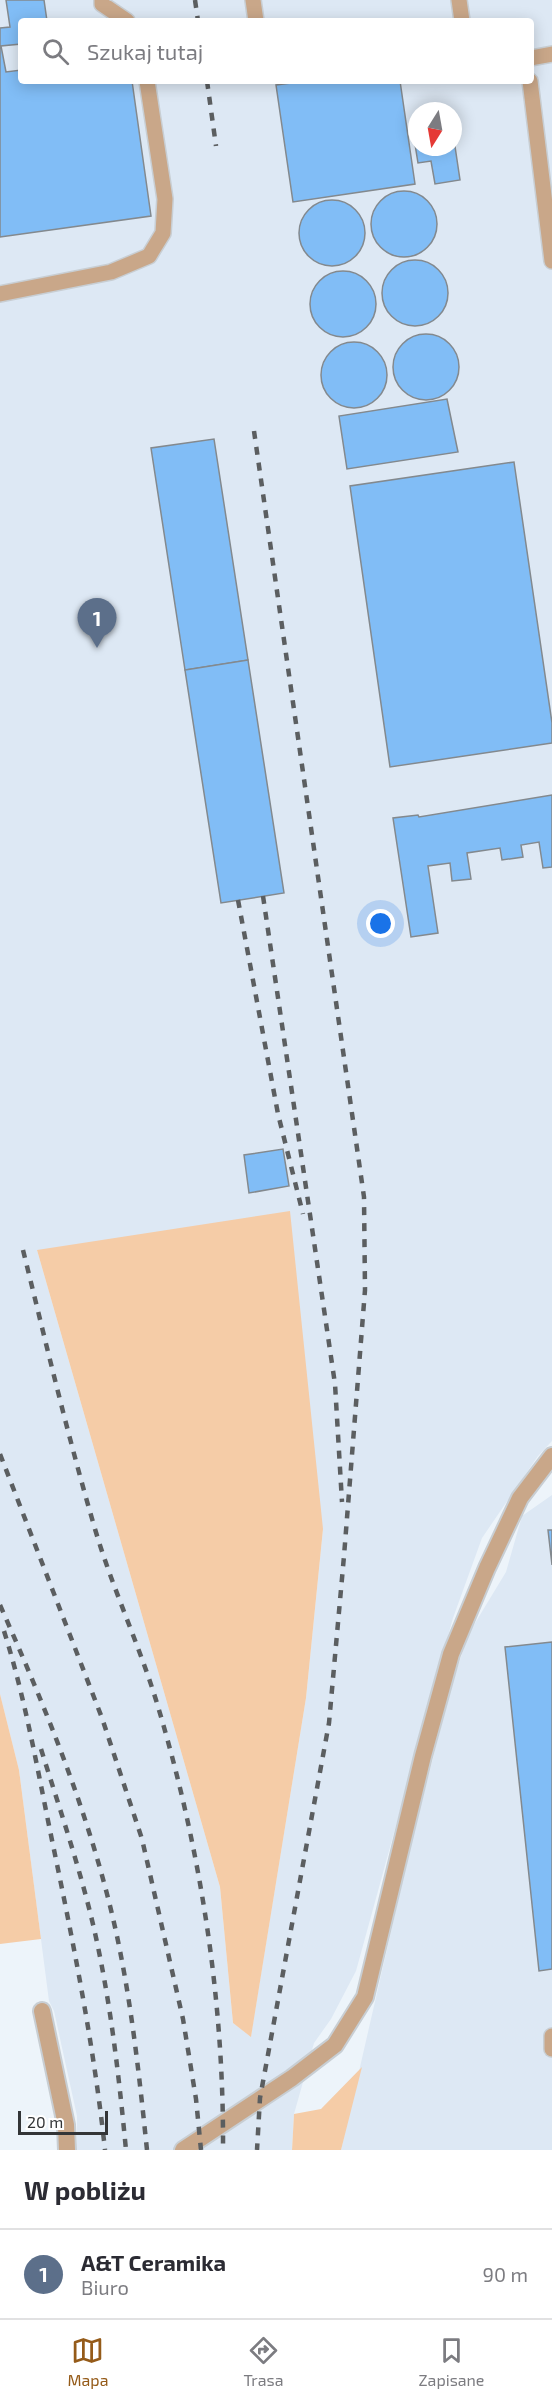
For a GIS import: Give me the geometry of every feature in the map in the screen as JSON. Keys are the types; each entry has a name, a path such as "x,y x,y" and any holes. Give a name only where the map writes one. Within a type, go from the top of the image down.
{"street":[{"path":"183,2150 292,2078 336,2045 365,1997 423,1756 451,1654 487,1568 520,1498 552,1456"},
{"path":"42,2011 66,2125 67,2150"}],"lane":[{"path":"102,0 102,4 123,18"},
{"path":"253,0 256,18"},
{"path":"459,0 462,18"},
{"path":"534,57 552,54"},
{"path":"0,294 111,272 148,256 163,233 165,199 147,84"},
{"path":"530,84 552,261"},
{"path":"552,2036 552,2049"}],"shaded area":[{"path":"0,0 552,0 552,1441 538,1456 482,1538 453,1618 356,1971 331,2019 314,2043 294,2114 292,2150 77,2150 77,2116 54,2011 49,2001 19,1770 0,1694","holes":["37,1250 323,1529 306,1698 251,2036 233,2023 220,1887"]},
{"path":"290,1211 323,1529 306,1698 251,2037 233,2023 220,1887 37,1250"},
{"path":"552,1495 552,2150 341,2150 412,1840 452,1684 469,1633 506,1572 522,1516"},
{"path":"0,1694 19,1770 41,1939 0,1944"},
{"path":"362,2067 341,2150 292,2150 294,2114 321,2109"}],"building":[{"path":"6,0 44,0 47,18 18,18 18,44 1,46 6,72 18,70 18,84 132,84 151,216 0,237 0,28 10,27"},
{"path":"400,84 408,136 408,156 411,156 415,184 293,202 276,85"},
{"path":"417,156 456,156 460,180 435,184 431,161 418,163"},
{"path":"397,191 411,191 423,196 432,205 437,224 435,237 428,248 411,257 397,257 385,252 376,243 371,231 371,217 376,205 385,196"},
{"path":"325,200 339,200 351,205 360,214 365,233 363,246 356,257 339,266 325,266 313,261 304,252 299,240 299,226 304,214 313,205"},
{"path":"408,260 422,260 434,265 443,274 448,293 446,306 439,317 422,326 408,326 396,321 387,312 382,300 382,286 387,274 396,265"},
{"path":"336,271 350,271 362,276 371,285 376,304 374,317 367,328 350,337 336,337 324,332 315,323 310,311 310,297 315,285 324,276"},
{"path":"419,334 433,334 445,339 454,348 459,367 457,380 450,391 433,400 419,400 407,395 398,386 393,374 393,360 398,348 407,339"},
{"path":"347,342 361,342 373,347 382,356 387,375 385,388 378,399 361,408 347,408 335,403 326,394 321,382 321,368 326,356 335,347"},
{"path":"447,399 458,452 347,469 339,416"},
{"path":"214,439 248,660 185,670 151,448"},
{"path":"514,462 552,723 552,743 390,767 350,486"},
{"path":"248,660 284,893 221,903 185,670"},
{"path":"552,795 552,867 543,868 539,842 521,845 523,857 502,860 500,848 467,853 471,879 452,881 450,863 428,866 438,933 411,937 393,818 418,815 419,817"},
{"path":"283,1149 289,1186 249,1193 244,1155"},
{"path":"548,1530 552,1530 552,1565"},
{"path":"552,1642 552,1969 539,1971 505,1647"}],"railway":[{"path":"195,0 198,18"},
{"path":"207,84 216,146"},
{"path":"254,431 364,1197 365,1290 329,1723 260,2098 257,2150"},
{"path":"263,896 335,1384 342,1502"},
{"path":"238,900 278,1114 303,1214"},
{"path":"23,1250 66,1425 95,1529 156,1700 185,1810 197,1866 214,1979 219,2036 223,2150"},
{"path":"0,1454 102,1718 142,1839 183,2019 196,2099 201,2150"},
{"path":"0,1605 60,1748 97,1857 107,1894 127,1989 147,2150"},
{"path":"4,1631 37,1764 68,1921 89,2035 105,2150"},
{"path":"41,1749 77,1864 95,1933 114,2041 126,2150"}],"place":[{"name":"A&T Ceramika","path":"97,648"}]}
